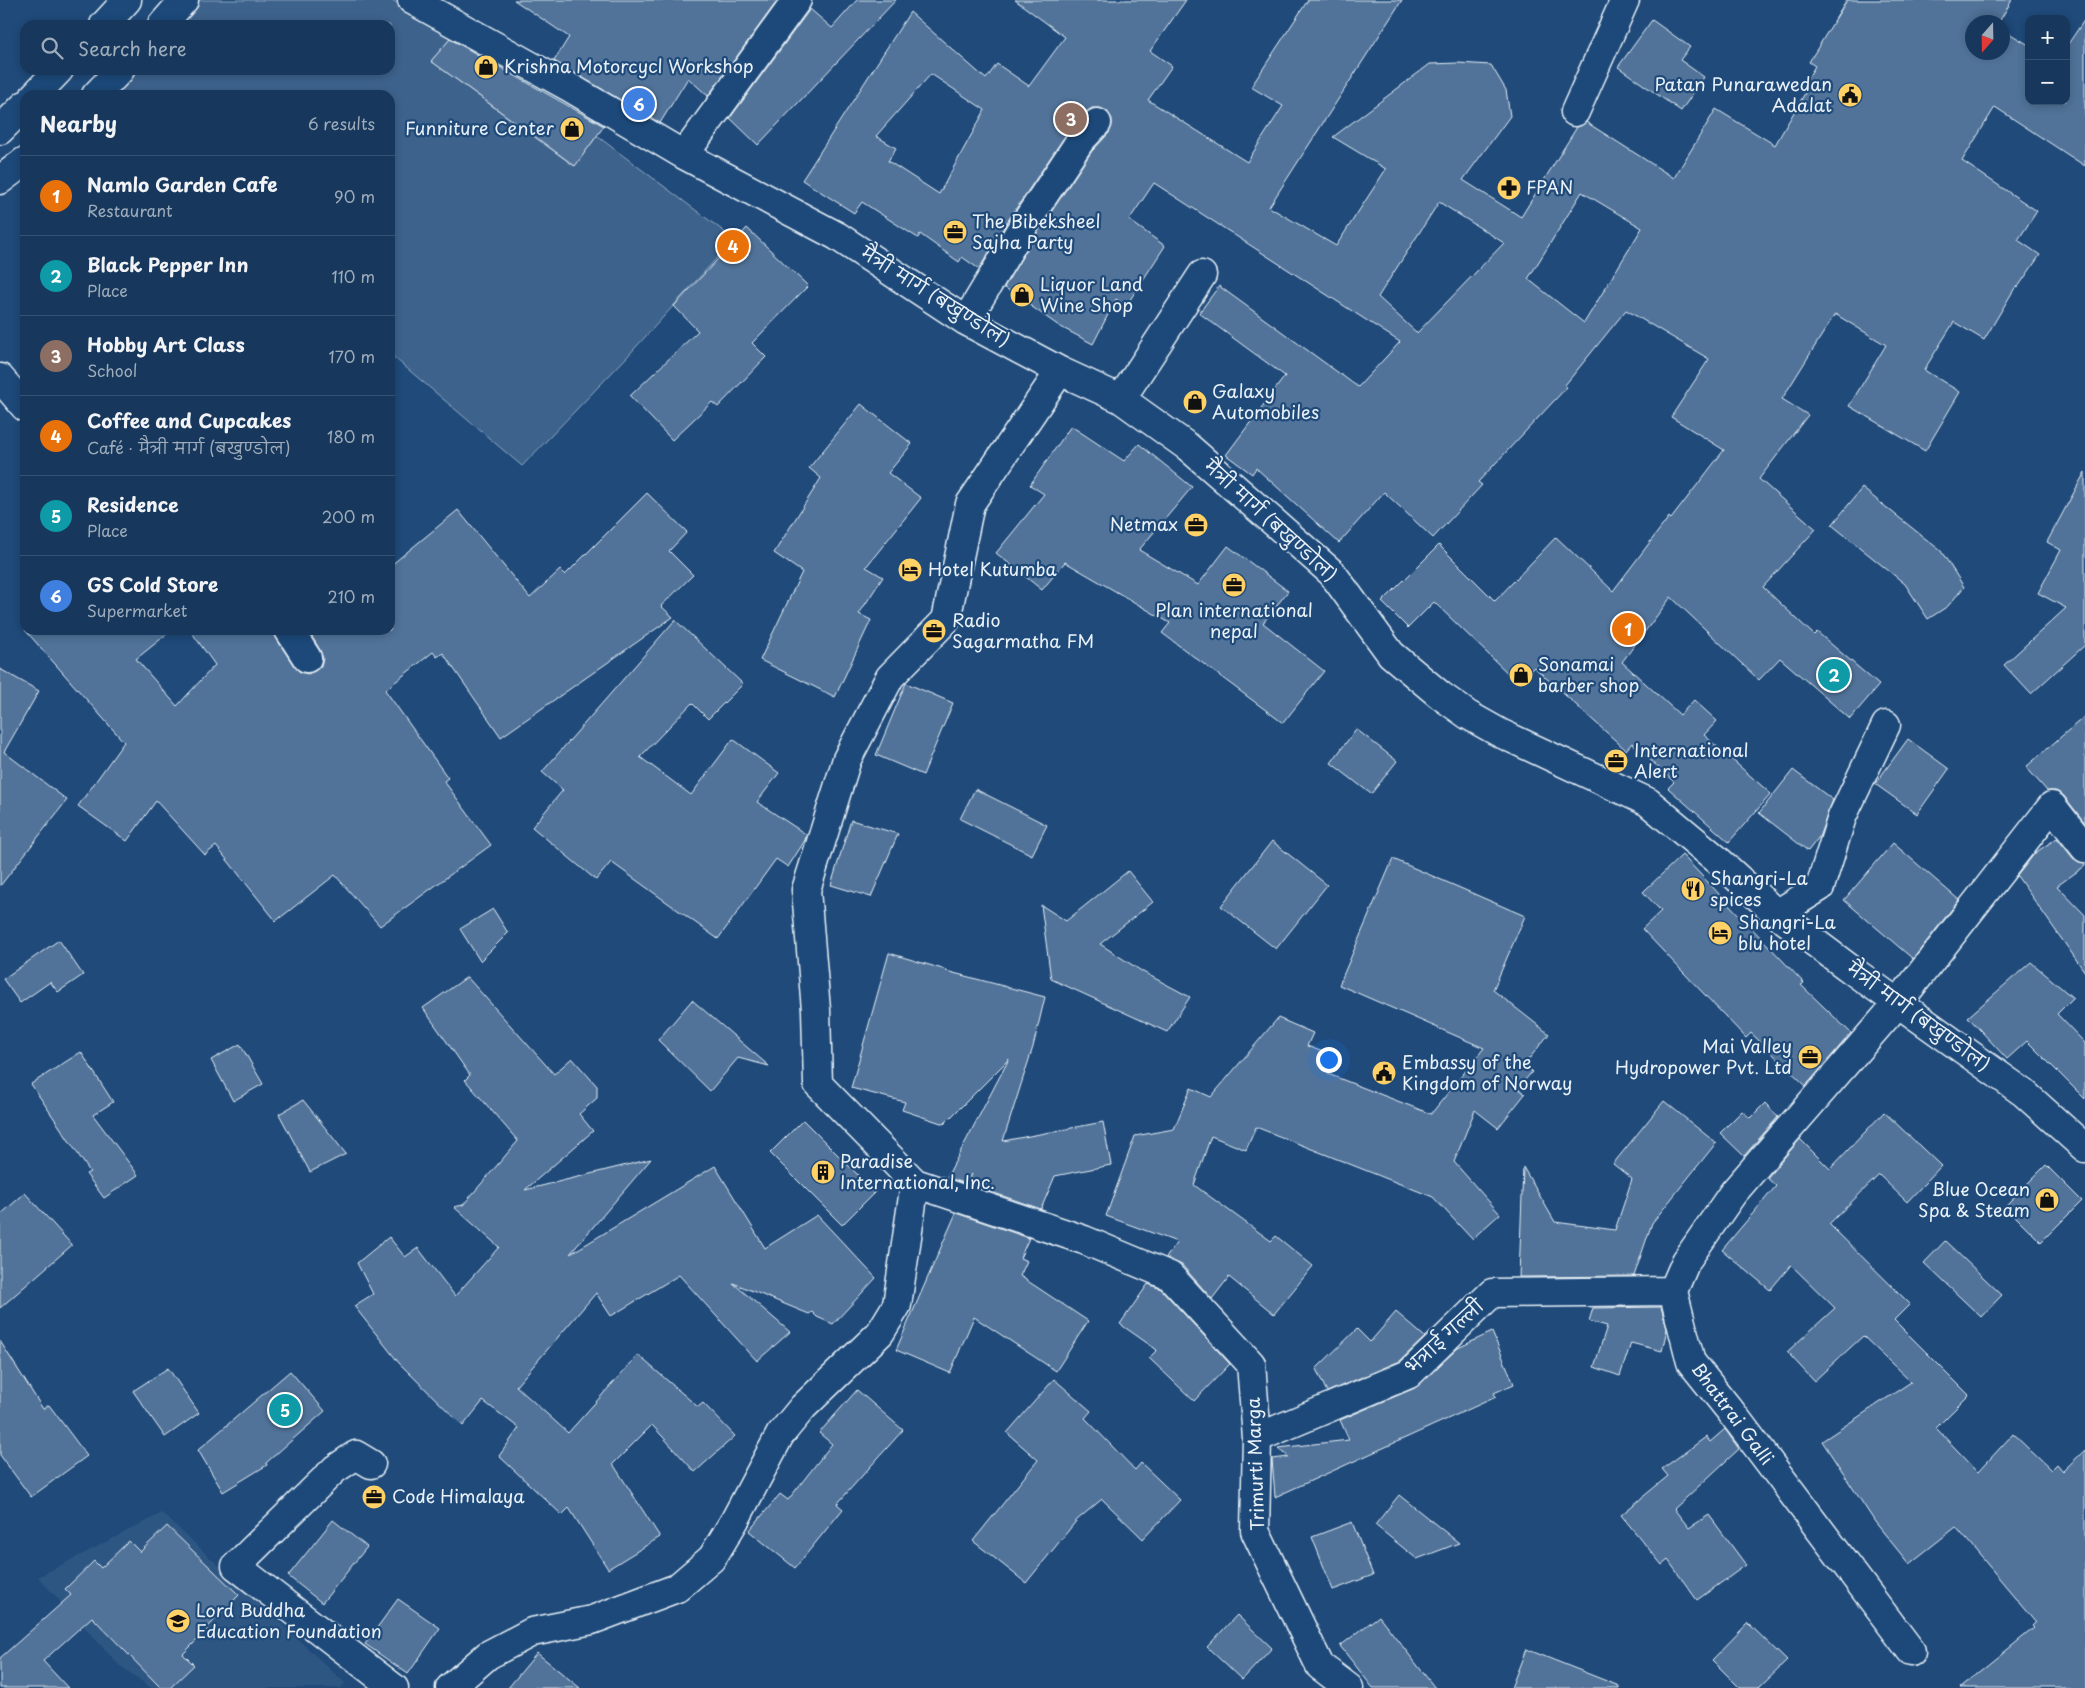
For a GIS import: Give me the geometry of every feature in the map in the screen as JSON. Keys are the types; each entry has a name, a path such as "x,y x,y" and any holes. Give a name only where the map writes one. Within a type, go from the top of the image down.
{"street":[{"path":"109,20 127,0"},
{"path":"166,20 184,0"},
{"name":"मैत्री मार्ग (बखुण्डोल)","path":"412,0 569,87 684,155 837,236 966,321 1121,400 1188,447 1332,574 1391,654 1440,694 1468,715 1500,733 1648,802 1720,862 1777,914 2024,1093 2085,1148"},
{"path":"684,155 797,0"},
{"path":"1575,112 1625,0"},
{"path":"40,90 54,75"},
{"path":"101,90 115,75"},
{"path":"0,130 20,110"},
{"path":"966,321 1020,231 1080,141 1097,123"},
{"path":"0,180 20,165"},
{"path":"1121,400 1202,275"},
{"path":"450,1688 488,1656 532,1632 592,1620 676,1588 712,1558 735,1520 780,1435 803,1406 880,1333 897,1304 915,1183 818,1084 816,1010 806,890 847,759 890,677 946,620 970,504 1060,370"},
{"path":"0,378 20,400"},
{"path":"292,635 307,658"},
{"path":"1777,914 1820,887 1842,817 1886,725"},
{"path":"1673,1291 1686,1261 1733,1194 1898,1003 2052,806 2085,848"},
{"name":"Trimurti Marga","path":"915,1183 1084,1240 1170,1276 1251,1364 1257,1438 1255,1531 1320,1666 1349,1688"},
{"name":"भत्राई गल्ली","path":"1257,1438 1409,1374 1492,1293 1673,1291"},
{"name":"Bhattrai Galli","path":"1673,1291 1691,1362 1732,1413 1911,1651"},
{"path":"371,1464 356,1455 335,1469 236,1566 394,1688"}],"shaded area":[{"path":"190,0 392,0 453,36 431,61 574,166 597,136 734,239 626,358 522,466 395,358 395,90 103,90 117,75 395,75 395,20 171,20"},
{"name":"Lord Buddha Education Foundation","path":"162,1513 345,1683 341,1688 151,1688 119,1665 38,1577"}],"building":[{"path":"514,0 778,0 708,96 688,78 660,123 554,61 569,37"},
{"path":"857,0 896,0 758,145 730,118 810,9 832,28"},
{"path":"1015,0 1186,0 1150,51 1172,66 1148,100 1247,162 1283,106 1251,87 1308,0 1402,0 1269,207 1336,246 1386,169 1333,137 1430,64 1491,65 1506,90 1510,116 1463,180 1521,217 1577,127 1586,122 1674,178 1716,109 1775,145 1808,88 1803,86 1815,66 1809,62 1847,0 2012,0 2003,15 1965,15 1965,60 2010,60 2010,34 2025,43 2025,105 2070,105 2070,41 2085,19 2085,166 1995,107 1962,161 2037,211 2018,240 2040,255 2018,287 2016,286 1984,340 1954,322 1924,370 1960,392 1925,451 1849,406 1886,345 1835,314 1782,399 1808,415 1759,479 1816,529 1763,587 1814,635 1817,632 1879,685 1850,719 1780,658 1759,680 1671,597 1622,662 1680,715 1694,700 1717,721 1704,735 1771,794 1729,842 1668,788 1674,782 1632,743 1626,750 1534,667 1518,683 1434,602 1408,628 1382,602 1439,545 1495,601 1556,537 1613,591 1669,517 1671,519 1724,450 1671,417 1709,359 1626,310 1565,385 1567,387 1478,482 1482,485 1433,538 1384,492 1339,543 1256,468 1252,474 1226,455 1285,376 1199,313 1219,286 1358,387 1400,342 1154,183 1129,220 1165,246 1126,306 1116,299 1093,344 1059,326 1004,287 1033,239 1092,151 1109,133 1112,119 1107,111 1100,108 1092,108 1069,130 1007,222 979,269 962,257 959,262 920,234 918,238 862,202 854,213 802,180 910,12 986,79 997,64 1029,86 1065,37","holes":["931,74 985,110 939,194 888,161 896,148 876,136","1582,192 1642,228 1584,323 1528,279","1439,202 1504,243 1417,333 1378,297"]},
{"path":"1652,20 1690,47 1680,60 1704,77 1681,111 1618,67"},
{"path":"450,39 604,126 575,166 431,61"},
{"path":"747,228 808,286 752,343 766,357 718,407 712,402 672,440 630,396 698,331 674,306"},
{"path":"861,404 912,444 888,473 921,498 866,567 883,577 859,614 871,620 835,697 760,660 802,572 774,553 821,478 809,468"},
{"path":"1071,426 1124,461 1139,444 1192,487 1139,550 1198,585 1228,546 1288,591 1263,623 1324,671 1283,723 1162,633 1170,623 1065,562 1042,590 996,553 1044,494 1030,485"},
{"path":"2085,472 2085,645 2031,694 2004,665 2066,608 2038,593 2061,550 2047,542"},
{"path":"1862,488 1941,551 1964,587 1948,606 1928,619 1905,584 1832,525"},
{"path":"647,493 687,532 669,551 693,575 661,606 673,617 501,737 443,653 437,657 433,652 385,690 448,778 444,781 491,845 380,926 335,875 276,921 216,846 205,855 156,801 127,841 78,806 124,742 29,635 166,635 136,659 177,706 215,665 194,635 275,635 294,666 300,672 308,674 321,666 323,658 311,635 395,635 395,562 458,510 530,598 560,570 565,575"},
{"path":"675,620 743,684 708,719 692,703 640,757 691,795 733,739 779,773 757,802 807,835 788,867 776,859 718,939 611,862 596,880 532,827 563,790 542,772"},
{"path":"0,669 39,691 4,752 67,800 0,886"},
{"path":"906,683 953,703 923,775 876,755"},
{"path":"2085,716 2085,823 2064,796 2056,791 2047,791 2026,767"},
{"path":"1356,729 1397,761 1371,794 1331,763"},
{"path":"1908,739 1949,769 1917,814 1875,784"},
{"path":"1793,770 1833,800 1819,837 1808,851 1759,813"},
{"path":"975,789 1047,825 1032,855 960,819"},
{"path":"851,820 898,834 871,897 831,885"},
{"path":"2057,838 2073,858 2085,863 2085,866 2057,886 2085,915 2085,972 2017,876 2035,853"},
{"path":"1272,841 1327,885 1276,949 1221,906"},
{"path":"1893,843 1959,900 1913,959 1844,900"},
{"path":"1682,855 1804,983 1801,985 1851,1033 1806,1086 1751,1033 1746,1038 1642,929 1661,911 1643,892"},
{"path":"1393,859 1525,916 1493,990 1549,1034 1524,1065 1532,1072 1518,1088 1525,1094 1498,1128 1475,1110 1454,1162 1500,1214 1472,1239 1433,1197 1256,1127 1246,1150 1211,1136 1194,1185 1271,1241 1276,1236 1313,1266 1274,1314 1229,1277 1212,1299 1182,1265 1166,1258 1177,1242 1106,1216 1135,1136 1174,1129 1191,1088 1211,1097 1278,1018 1313,1033 1307,1046 1334,1056 1328,1074 1431,1114 1484,1048 1339,985"},
{"path":"1128,871 1153,902 1100,944 1143,972 1190,997 1167,1032 1051,979 1041,905 1066,921"},
{"path":"493,909 508,933 480,961 460,929"},
{"path":"59,940 83,975 58,992 50,982 20,1003 3,979"},
{"path":"889,953 946,971 1045,997 1033,1047 1003,1141 1103,1122 1111,1165 1055,1176 1041,1209 968,1184 972,1174 964,1183 947,1177 1009,1059 944,1124 902,1110 905,1102 851,1088"},
{"path":"2031,962 2073,998 2057,1014 2085,1043 2085,1099 2027,1041 2007,1059 1968,1017"},
{"path":"467,977 554,1074 572,1058 597,1086 597,1098 579,1114 593,1131 525,1190 651,1159 570,1254 715,1166 765,1248 817,1215 876,1278 833,1324 817,1317 812,1312 809,1314 733,1283 790,1332 757,1361 679,1275 611,1316 596,1293 516,1386 568,1433 638,1355 698,1407 703,1403 735,1436 695,1472 652,1425 613,1464 660,1537 608,1569 569,1508 562,1515 499,1456 519,1428 483,1401 463,1426 399,1363 354,1306 373,1294 357,1263 389,1237 405,1257 418,1248 455,1296 499,1247 454,1207 463,1205 518,1141 465,1080 470,1075 423,1008"},
{"path":"692,1000 769,1066 738,1058 710,1091 658,1040"},
{"path":"240,1044 263,1084 233,1101 211,1060"},
{"path":"81,1052 113,1102 93,1115 138,1175 104,1198 86,1174 90,1172 31,1084"},
{"path":"303,1100 346,1154 310,1172 279,1114"},
{"path":"1664,1101 1716,1143 1652,1223 1634,1276 1519,1277 1523,1167 1555,1222 1615,1230 1632,1179 1613,1164"},
{"path":"1765,1103 1778,1117 1744,1156 1720,1133 1742,1111 1750,1118"},
{"path":"1884,1112 1941,1166 1907,1202 1879,1175 1829,1224 1910,1304 1894,1320 1969,1395 1936,1428 1978,1472 2013,1434 2051,1470 2057,1464 2063,1471 2085,1450 2085,1688 1960,1688 2034,1628 2032,1626 2036,1622 1956,1527 1909,1564 1875,1522 1822,1441 1911,1382 1863,1336 1814,1381 1787,1352 1835,1308 1791,1265 1770,1290 1722,1250 1776,1186 1767,1178 1800,1139 1830,1169"},
{"name":"Paradise International, Inc.","path":"803,1120 875,1192 842,1225 770,1153"},
{"path":"2046,1165 2082,1201 2041,1242 2005,1206"},
{"path":"25,1193 72,1245 0,1308 0,1215"},
{"path":"956,1213 1029,1238 1020,1258 1027,1261 1020,1276 1088,1321 1056,1371 974,1317 950,1373 896,1350"},
{"path":"1945,1241 2002,1295 1981,1317 1924,1263"},
{"path":"1148,1284 1161,1289 1230,1364 1194,1401 1149,1358 1157,1350 1120,1324"},
{"path":"1661,1307 1667,1329 1662,1351 1631,1343 1620,1376 1594,1367 1607,1326 1589,1321 1593,1308"},
{"path":"1396,1312 1425,1337 1400,1361 1327,1392 1316,1369 1357,1329 1370,1342"},
{"path":"1492,1332 1514,1384 1494,1393 1496,1397 1275,1497 1272,1459 1289,1457 1278,1448 1349,1440 1340,1420 1415,1388 1458,1348"},
{"path":"0,1341 43,1409 49,1405 87,1456 31,1497 0,1455"},
{"path":"168,1368 199,1413 165,1437 133,1391"},
{"path":"290,1371 325,1411 266,1463 267,1465 223,1492 198,1450"},
{"path":"1054,1379 1091,1411 1085,1418 1135,1470 1141,1463 1180,1500 1143,1539 1102,1499 1077,1520 1026,1583 973,1541 1038,1460 1007,1433"},
{"path":"857,1390 903,1430 837,1504 843,1509 795,1568 749,1531 780,1494 788,1500 832,1444 819,1433"},
{"path":"1725,1429 1739,1449 1674,1509 1689,1528 1709,1515 1746,1565 1697,1600 1668,1560 1662,1565 1621,1515 1668,1476 1662,1469 1706,1437 1710,1442"},
{"path":"1399,1495 1459,1543 1417,1559 1375,1525"},
{"path":"333,1520 367,1547 322,1603 288,1576"},
{"path":"1352,1522 1373,1575 1333,1590 1312,1537"},
{"path":"167,1526 239,1595 183,1654 194,1665 170,1688 161,1688 92,1617 43,1661 68,1688 0,1688 0,1658 71,1595 65,1589 94,1561 101,1568 129,1541 140,1552"},
{"path":"398,1599 440,1628 408,1674 365,1644"},
{"path":"1237,1615 1272,1648 1242,1680 1207,1647"},
{"path":"1379,1616 1435,1688 1373,1688 1340,1646"},
{"path":"1748,1623 1787,1661 1759,1688 1740,1688 1712,1660"},
{"path":"1526,1649 1619,1686 1619,1688 1511,1688"},
{"path":"537,1653 580,1688 508,1688"}],"place":[{"name":"Krishna Motorcycl Workshop","path":"486,67"},
{"name":"Patan Punarawedan Adalat","path":"1850,95"},
{"name":"GS Cold Store","path":"639,104"},
{"name":"Hobby Art Class","path":"1071,119"},
{"name":"Funniture Center","path":"572,129"},
{"name":"FPAN","path":"1509,188"},
{"name":"The Bibeksheel Sajha Party","path":"955,232"},
{"name":"Coffee and Cupcakes","path":"733,246"},
{"name":"Liquor Land Wine Shop","path":"1022,295"},
{"name":"Galaxy Automobiles","path":"1195,402"},
{"name":"Netmax","path":"1196,525"},
{"name":"Hotel Kutumba","path":"910,570"},
{"name":"Plan international nepal","path":"1234,585"},
{"name":"Namlo Garden Cafe","path":"1628,629"},
{"name":"Radio Sagarmatha FM","path":"934,631"},
{"name":"Sonamai barber shop","path":"1521,675"},
{"name":"Black Pepper Inn","path":"1834,675"},
{"name":"International Alert","path":"1616,761"},
{"name":"Shangri-La spices","path":"1693,889"},
{"name":"Shangri-La blu hotel","path":"1720,933"},
{"name":"Mai Valley Hydropower Pvt. Ltd","path":"1810,1057"},
{"name":"Embassy of the Kingdom of Norway","path":"1384,1073"},
{"name":"Paradise International, Inc.","path":"823,1172"},
{"name":"Blue Ocean Spa & Steam","path":"2047,1200"},
{"name":"Residence","path":"285,1410"},
{"name":"Code Himalaya","path":"374,1497"},
{"name":"Lord Buddha Education Foundation","path":"178,1621"}]}
